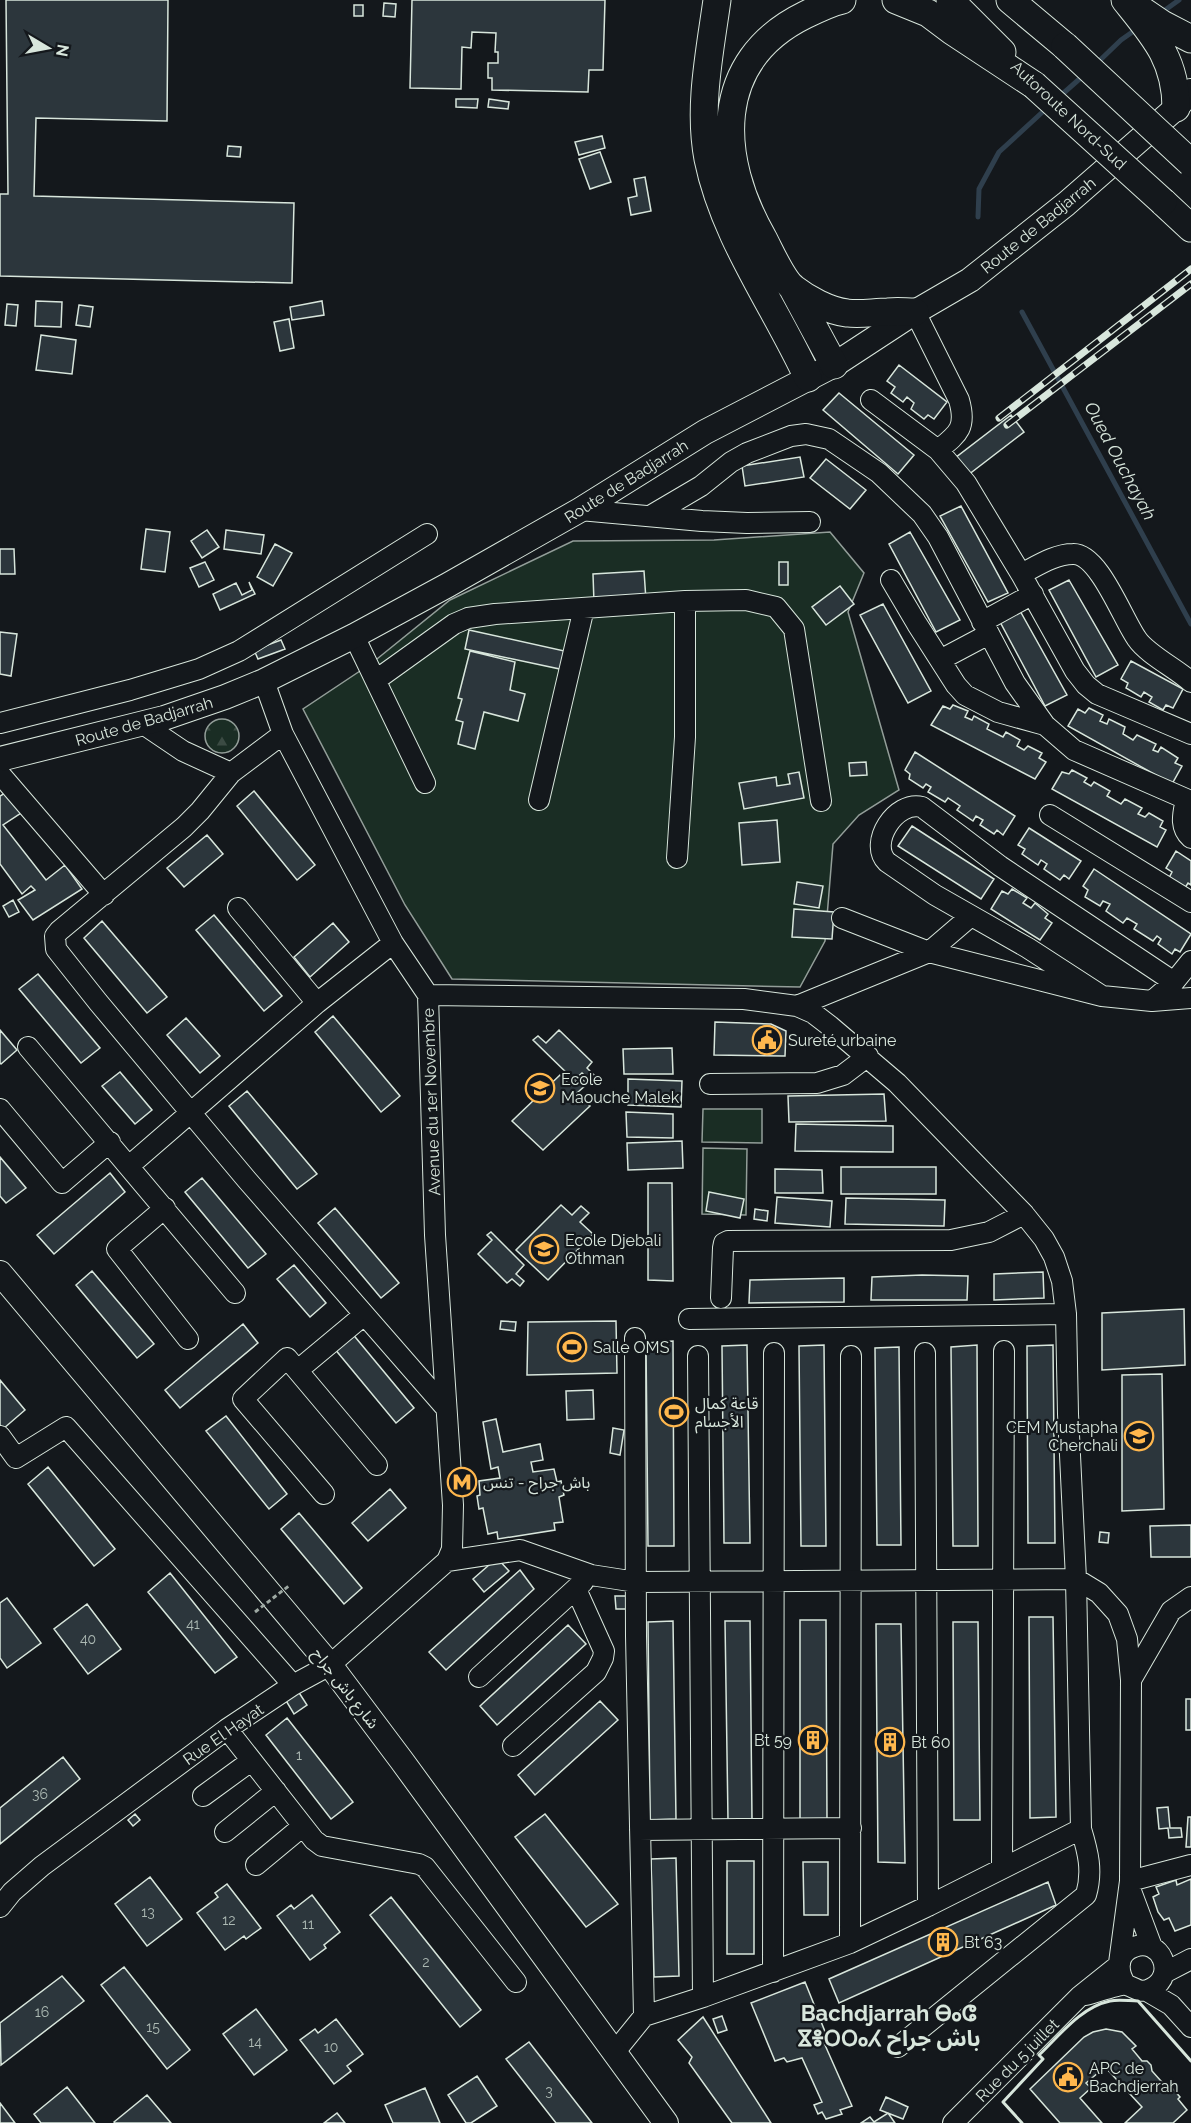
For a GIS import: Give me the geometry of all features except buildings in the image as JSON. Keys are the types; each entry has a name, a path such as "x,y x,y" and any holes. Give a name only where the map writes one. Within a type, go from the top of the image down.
{"highway":[{"path":"717,0 705,93 708,158 733,231 808,378"},
{"path":"834,364 755,225 743,199 730,143 730,117 743,72 758,49 773,34 810,13 843,0"},
{"path":"896,0 928,13 1034,85"},
{"name":"Autoroute Nord-Sud","path":"950,0 1034,85 1191,228"},
{"path":"1010,0 1065,46 1191,164"},
{"path":"1126,0 1159,31 1191,39"},
{"path":"1159,31 1173,76 1184,100"},
{"path":"792,287 823,305 846,313 915,312"}],"main road":[{"name":"Route de Badjarrah","path":"0,759 143,724 193,709 264,681 354,636 580,510 705,432 834,364 970,280 1066,204 1184,100"},
{"name":"شارع باش جراح","path":"0,1273 330,1665 666,2123"}],"street":[{"path":"915,312 960,400 963,412 962,427 958,434 938,450"},
{"path":"871,400 938,450 977,499 1075,671 1086,685 1108,700 1191,734"},
{"path":"651,516 701,486 731,462 756,449 791,436 806,434 829,438 879,473 922,514 938,537 1019,690 1045,725 1074,750 1189,793 1182,821 1184,831 1191,838"},
{"path":"580,510 682,520 747,523 810,522"},
{"path":"0,723 129,690 199,669 239,651 427,534"},
{"path":"1021,574 1060,556 1079,554 1091,562 1100,575 1138,642 1191,682"},
{"path":"891,580 956,685 965,695 998,712 1045,725"},
{"path":"940,660 1033,594"},
{"path":"376,680 438,633 468,618 495,614 685,602 746,600 776,607 794,629 821,801"},
{"path":"677,858 685,737 685,602"},
{"path":"539,800 584,608"},
{"path":"354,636 425,783"},
{"name":"Avenue du 1er Novembre","path":"264,681 283,734 393,943 428,996 435,1235 454,1533 452,1549 447,1561"},
{"path":"143,724 183,751 231,773"},
{"path":"283,734 231,773 201,811 184,827 59,931 55,936 56,949 152,1068 247,1180 445,1407"},
{"path":"0,774 104,895"},
{"path":"1102,996 1028,948 971,916 895,868 882,857 881,840 895,817 907,807 916,805 922,807 1000,866 1174,982"},
{"path":"1050,816 1191,902"},
{"path":"237,908 317,1003"},
{"path":"797,1006 929,952 971,916"},
{"path":"842,918 929,952 1102,996 1152,1001 1191,999"},
{"path":"129,1166 317,1003 393,943"},
{"path":"1152,1001 1174,982 1191,962"},
{"path":"428,996 744,999 797,1006 813,1013 868,1056 897,1083 1024,1214 1044,1239 1054,1257 1062,1281 1066,1314 1076,1579 1081,1829 1089,1856 1091,1879 1086,1895 898,2047"},
{"path":"28,1047 235,1293"},
{"path":"710,1084 817,1083 843,1075 868,1056"},
{"path":"0,1109 62,1183 110,1142"},
{"path":"165,1208 117,1250 188,1339"},
{"path":"721,1298 723,1248 724,1243 728,1241 951,1240 989,1232 1024,1214"},
{"path":"689,1319 1066,1314"},
{"path":"298,1370 364,1315"},
{"path":"635,1338 636,1582 644,2016"},
{"path":"1002,1868 1004,1351"},
{"path":"773,1972 774,1353"},
{"path":"924,1353 928,1906"},
{"path":"698,1356 703,1997"},
{"path":"850,1943 851,1356"},
{"path":"324,1494 243,1399 287,1358 377,1465"},
{"path":"0,1436 16,1458 66,1427 293,1685"},
{"path":"447,1561 520,1550 591,1575 636,1582 1076,1579 1099,1593 1118,1614 1127,1639 1131,1680 1130,1884 1120,1964 1122,1978 1126,1985 1133,1989 1147,1990 1155,1987 1161,1962"},
{"name":"Rue El Hayat","path":"4,1892 227,1729 293,1685 330,1665 447,1561"},
{"path":"479,1677 591,1575"},
{"path":"513,1746 596,1672 603,1658 604,1651 576,1589"},
{"path":"1131,1680 1171,1611 1191,1597"},
{"path":"227,1729 303,1826 322,1846 425,1867 516,1982"},
{"path":"203,1796 251,1761"},
{"path":"225,1832 276,1791"},
{"path":"256,1865 303,1826"},
{"path":"640,1830 850,1828"},
{"path":"614,2053 644,2016 850,1943 1081,1829"},
{"path":"1130,1884 1191,1865"},
{"path":"1130,1884 1161,1962 1171,2005"},
{"path":"1120,1964 1129,1949 1136,1946 1161,1962 1191,1958"},
{"name":"Rue du 5 juillet","path":"953,2123 1080,1996 1120,1964"},
{"path":"1080,1996 1126,1985"},
{"path":"1147,1990 1171,2005 1191,2027"}],"path":[{"path":"255,1612 290,1585"}],"green space":[{"path":"830,532 864,573 848,612 899,790 859,815 833,844 825,941 800,987 452,979 405,905 303,709 372,663 450,600 573,541 714,540"},
{"path":"222,719 234,724 239,736 234,748 222,753 210,748 205,736 210,724"},
{"path":"703,1109 762,1109 762,1143 702,1142"},
{"path":"703,1148 747,1149 746,1215 702,1214"}],"waterway":[{"name":"Oued Ouchayah","path":"1161,13 1179,0"},
{"name":"Oued Ouchayah","path":"1095,65 1121,40 1138,28"},
{"name":"Oued Ouchayah","path":"1059,97 1084,75"},
{"name":"Oued Ouchayah","path":"978,217 979,189 999,152 1048,107"},
{"name":"Oued Ouchayah","path":"1022,312 1191,624"}],"railway":[{"path":"999,418 1191,269"},
{"path":"1007,425 1191,284"}],"wall":[{"path":"1022,2123 1003,2102 1043,2059 1039,2055 1080,2015 1099,2004 1113,2000 1138,2001 1191,2061"}],"place":[{"name":"Sureté urbaine","path":"767,1040"},
{"name":"Ecole Maouche Malek","path":"540,1088"},
{"name":"Ecole Djebali Othman","path":"544,1249"},
{"name":"Salle OMS","path":"572,1347"},
{"name":"قاعة كمال الأجسام","path":"674,1412"},
{"name":"CEM Mustapha Cherchali","path":"1139,1436"},
{"name":"باش جراح - تنس","path":"462,1482"},
{"name":"Bt 59","path":"813,1740"},
{"name":"Bt 60","path":"890,1742"},
{"name":"Bt 63","path":"943,1942"},
{"name":"APC de Bachdjerrah","path":"1068,2077"}],"district":[{"name":"Bachdjarrah ⴱⴰⵛ ⴵⴻⵔⵔⴰⵃ باش جراح","path":"889,2026"}]}
